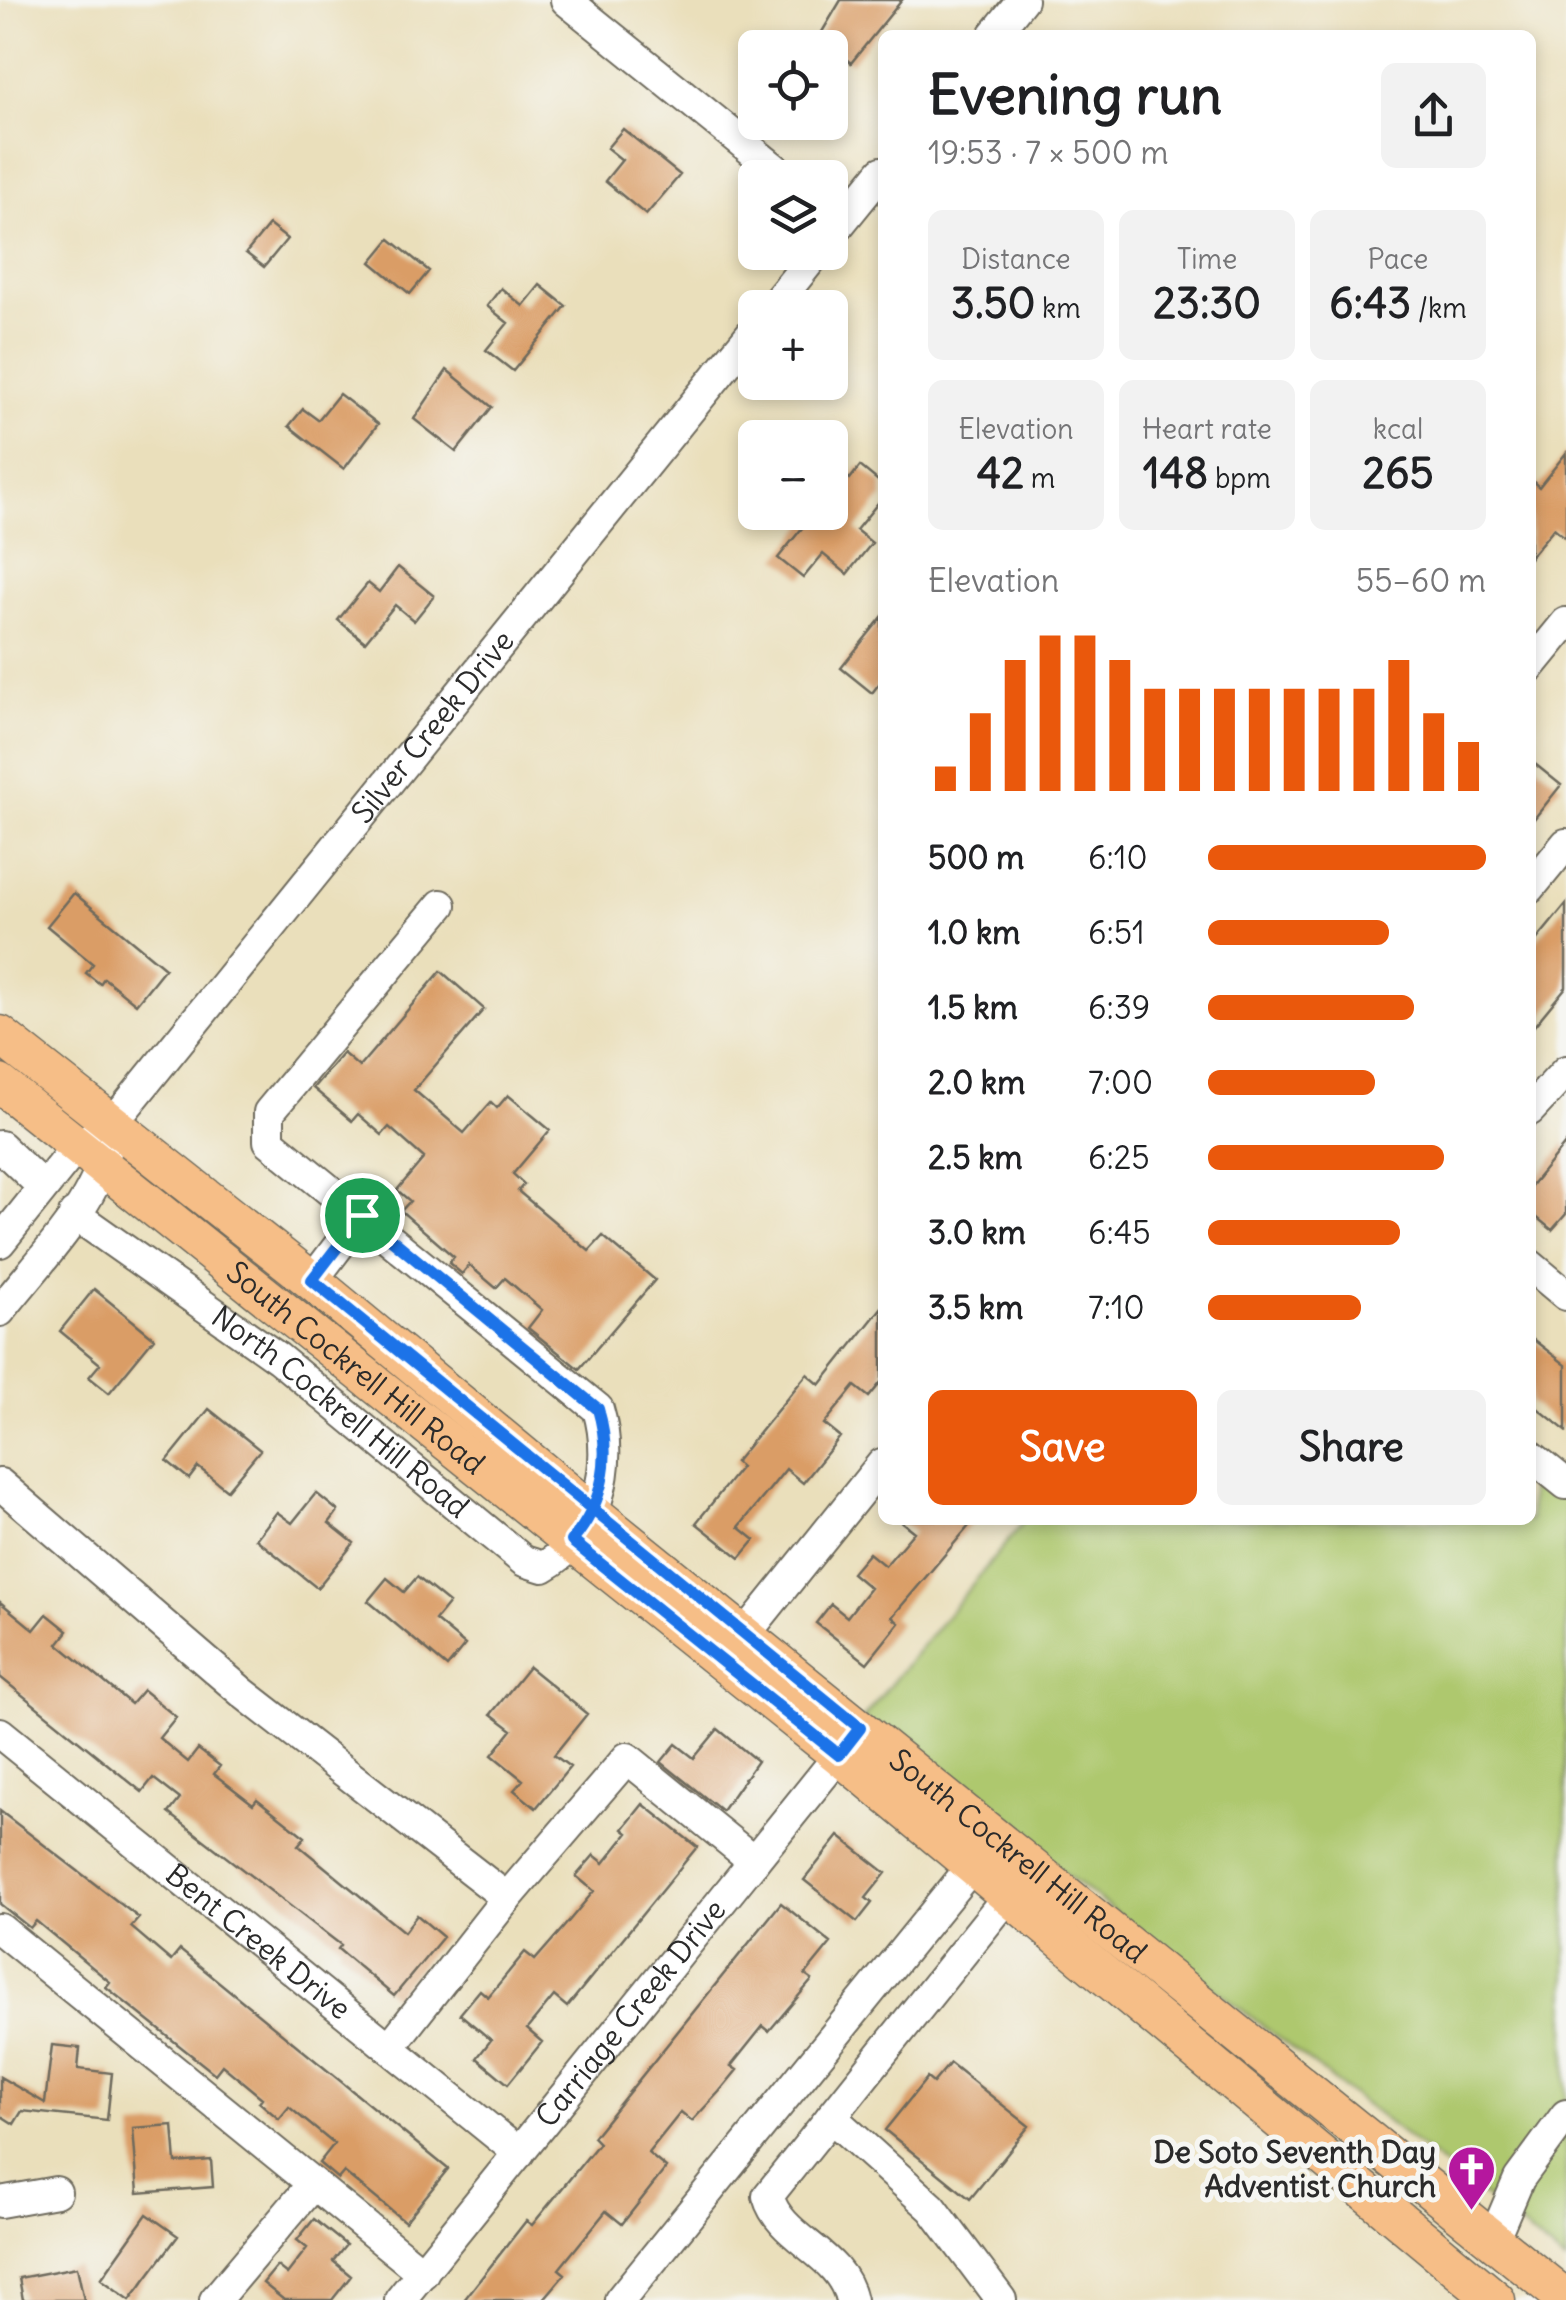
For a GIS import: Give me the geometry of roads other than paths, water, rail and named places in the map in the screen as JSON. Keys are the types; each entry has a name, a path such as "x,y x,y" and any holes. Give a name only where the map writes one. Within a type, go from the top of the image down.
{"main road":[{"name":"South Cockrell Hill Road","path":"0,1035 312,1280 584,1528"},
{"name":"South Cockrell Hill Road","path":"0,1084 584,1528 1020,1881 1566,2299"},
{"name":"South Cockrell Hill Road","path":"850,1742 974,1865 1020,1881 1496,2300"}],"street":[{"path":"566,0 764,160"},
{"path":"998,30 1022,0"},
{"path":"848,209 878,176"},
{"path":"786,290 803,270"},
{"name":"Silver Creek Drive","path":"0,1312 74,1214 90,1156 112,1125 738,349"},
{"path":"1536,659 1566,623"},
{"path":"1536,881 1566,844"},
{"path":"441,906 270,1112 269,1142 598,1409 608,1440 584,1528"},
{"path":"1536,1104 1566,1071"},
{"path":"0,1146 43,1187"},
{"name":"Silver Creek Drive","path":"0,1242 43,1187 90,1156"},
{"name":"North Cockrell Hill Road","path":"74,1214 278,1358 524,1561 543,1567 584,1528"},
{"path":"312,1280 362,1215"},
{"path":"1536,1270 1565,1293"},
{"path":"1536,1460 1566,1484"},
{"path":"734,1648 878,1469"},
{"path":"0,1484 243,1693 507,1898"},
{"name":"Bent Creek Drive","path":"0,1733 519,2152"},
{"name":"Carriage Creek Drive","path":"400,2300 850,1742"},
{"path":"390,2048 507,1898 628,1758 754,1861"},
{"path":"620,2300 974,1865"},
{"path":"851,2300 848,2285 836,2268 772,2212 768,2196 1020,1881"},
{"path":"0,1929 423,2273"},
{"path":"1492,2240 1519,2179 1566,2115"},
{"path":"831,2117 932,2208 1001,2300"},
{"path":"216,2300 312,2185"},
{"path":"0,2202 56,2192"}],"place":[{"name":"De Soto Seventh Day Adventist Church","path":"1471,2212"}]}
